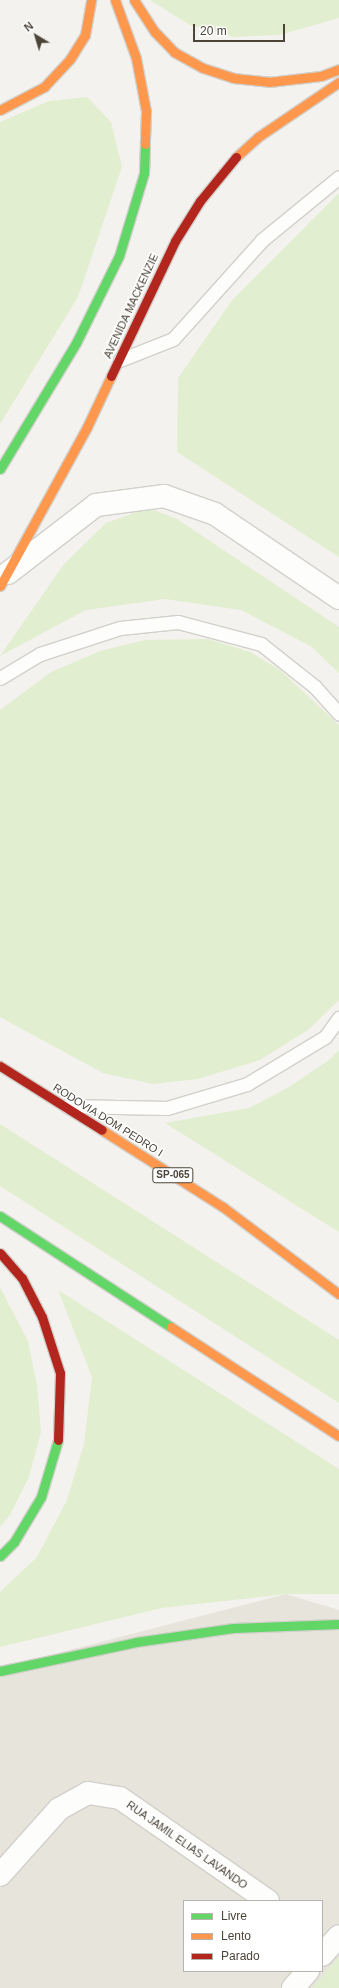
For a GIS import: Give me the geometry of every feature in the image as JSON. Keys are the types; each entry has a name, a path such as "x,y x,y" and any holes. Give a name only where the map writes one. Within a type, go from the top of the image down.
{"main road":[{"path":"0,110 44,87 70,59 85,35 91,0"},
{"path":"0,469 76,343 119,256 144,173 146,112 136,58 115,0"},
{"path":"134,0 155,32 174,52 203,68 233,78 269,82 321,76 339,69"},
{"name":"AVENIDA MACKENZIE","path":"4,579 120,360 176,241 228,165 258,137 339,82"},
{"name":"RODOVIA DOM PEDRO I","path":"0,1066 223,1207 339,1294"},
{"path":"0,1216 339,1436"},
{"path":"0,1253 22,1278 42,1317 60,1373 60,1434 41,1497 14,1542 0,1556"},
{"path":"0,1671 136,1642 226,1629 292,1623 339,1624"}],"street":[{"path":"4,579 96,505 164,496 215,514 339,598"},
{"name":"RUA JAMIL ELIAS LAVANDO","path":"0,1875 59,1809 88,1793 120,1798 267,1900"},
{"path":"293,1988 307,1972"}],"lane":[{"path":"120,360 173,339 262,240 339,177"},
{"path":"0,678 40,654 120,628 178,622 261,644 315,687 339,714"},
{"path":"64,1106 167,1108 247,1084 325,1037 339,1018"}],"shaded area":[{"path":"286,1594 339,1610 339,1988 0,1988 0,1668"}],"green space":[{"path":"150,0 339,0 339,18 280,35 233,37 190,25"},
{"path":"87,97 111,122 122,167 78,297 0,424 0,122 49,101"},
{"path":"339,193 339,557 177,452 178,378 233,299"},
{"path":"148,508 177,519 339,627 339,673 312,647 241,610 165,599 86,610 0,656 64,564 106,523"},
{"path":"208,639 250,652 280,670 339,725 339,1000 308,1030 260,1060 198,1079 153,1084 103,1073 0,1017 0,710 51,672 100,651 145,640"},
{"path":"339,1050 339,1232 165,1123 249,1108 289,1087 329,1060"},
{"path":"0,1124 339,1340 339,1403 0,1186"},
{"path":"0,1287 28,1341 37,1385 41,1432 29,1477 10,1515 0,1527"},
{"path":"58,1290 339,1469 339,1594 286,1594 162,1608 0,1647 0,1592 37,1557 67,1500 84,1444 92,1377"},
{"path":"339,1957 339,1988 312,1988"}],"traffic: fast":[{"path":"0,469 76,343 119,256 144,173 145,144"},
{"path":"0,1216 171,1327"},
{"path":"0,1556 14,1542 41,1497 58,1440"},
{"path":"0,1671 136,1642 233,1628 339,1624"}],"traffic: slow":[{"path":"0,110 44,87 70,59 85,35 91,0"},
{"path":"115,0 136,58 146,111 145,144"},
{"path":"134,0 155,32 174,52 203,68 233,78 269,82 321,76 339,69"},
{"path":"236,157 258,137 339,82"},
{"path":"0,586 87,427 111,376"},
{"path":"102,1130 223,1207 339,1294"},
{"path":"171,1327 339,1436"}],"traffic: jam":[{"path":"111,376 175,241 200,201 236,157"},
{"path":"0,1066 102,1130"},
{"path":"0,1253 22,1278 42,1317 60,1373 58,1440"}]}
